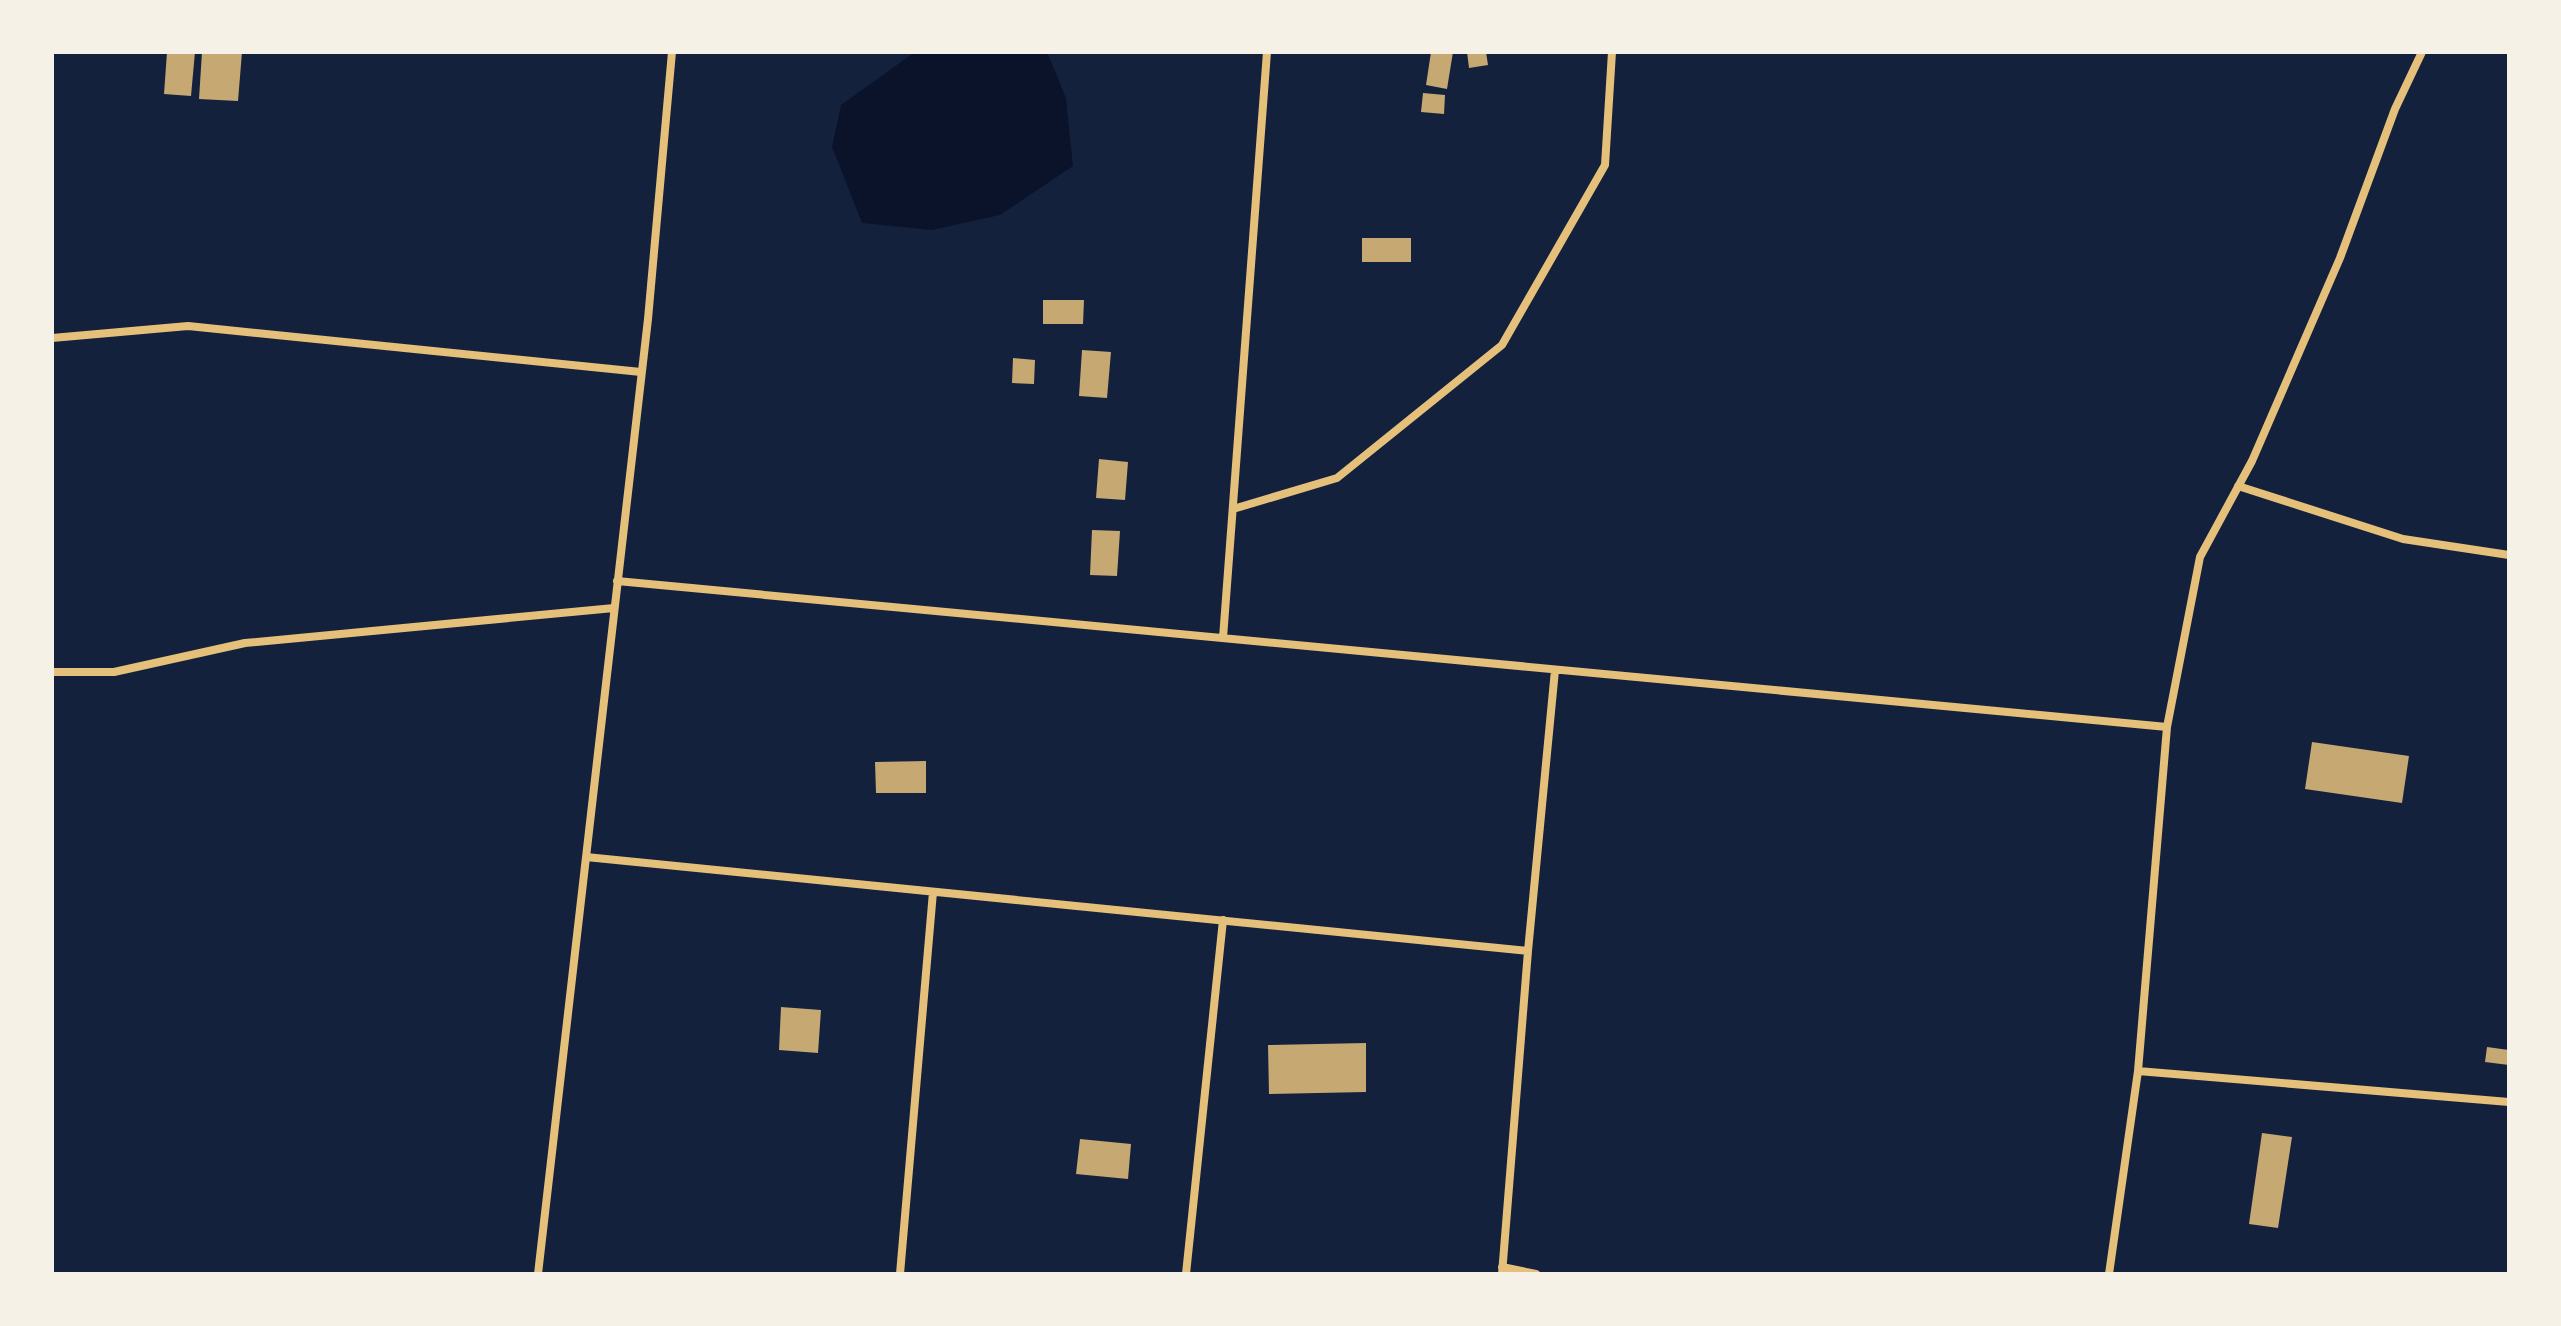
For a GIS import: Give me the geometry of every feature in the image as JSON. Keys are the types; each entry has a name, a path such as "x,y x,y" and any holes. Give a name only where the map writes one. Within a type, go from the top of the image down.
{"street":[{"path":"538,1274 641,372 672,52"},
{"path":"1223,638 1267,52"},
{"path":"1233,509 1337,478 1502,345 1605,165 1612,52"},
{"path":"2109,1274 2138,1071 2167,727 2200,557 2252,461 2340,258 2395,109 2422,52"},
{"path":"52,338 188,326 641,372"},
{"path":"2238,486 2403,539 2509,555"},
{"path":"617,581 2167,727"},
{"path":"52,672 114,672 245,643 614,608"},
{"path":"1536,1274 1502,1270 1555,670"},
{"path":"586,857 1528,951"},
{"path":"900,1274 933,892"},
{"path":"1186,1274 1223,920"},
{"path":"2138,1071 2509,1102"}],"water":[{"path":"915,52 1047,52 1066,98 1073,166 1000,215 932,230 862,223 832,147 841,105"}],"building":[{"path":"167,52 195,52 191,96 164,94"},
{"path":"202,52 242,52 238,101 199,99"},
{"path":"1431,52 1453,52 1447,89 1426,85"},
{"path":"1467,52 1486,52 1488,65 1469,68"},
{"path":"1423,93 1445,95 1444,114 1421,112"},
{"path":"1362,238 1411,238 1411,262 1362,262"},
{"path":"1043,300 1084,300 1083,324 1043,324"},
{"path":"1082,350 1111,352 1107,398 1079,396"},
{"path":"1013,358 1035,360 1034,384 1012,383"},
{"path":"1099,459 1128,462 1125,500 1096,498"},
{"path":"1092,530 1120,531 1117,576 1090,575"},
{"path":"2312,742 2409,756 2402,803 2305,789"},
{"path":"926,761 926,793 876,793 875,762"},
{"path":"781,1007 821,1010 818,1053 779,1050"},
{"path":"1366,1043 1366,1092 1269,1094 1268,1045"},
{"path":"2487,1047 2509,1050 2509,1065 2485,1062"},
{"path":"2262,1133 2292,1137 2278,1228 2249,1224"},
{"path":"1080,1139 1131,1144 1128,1179 1076,1174"}]}
